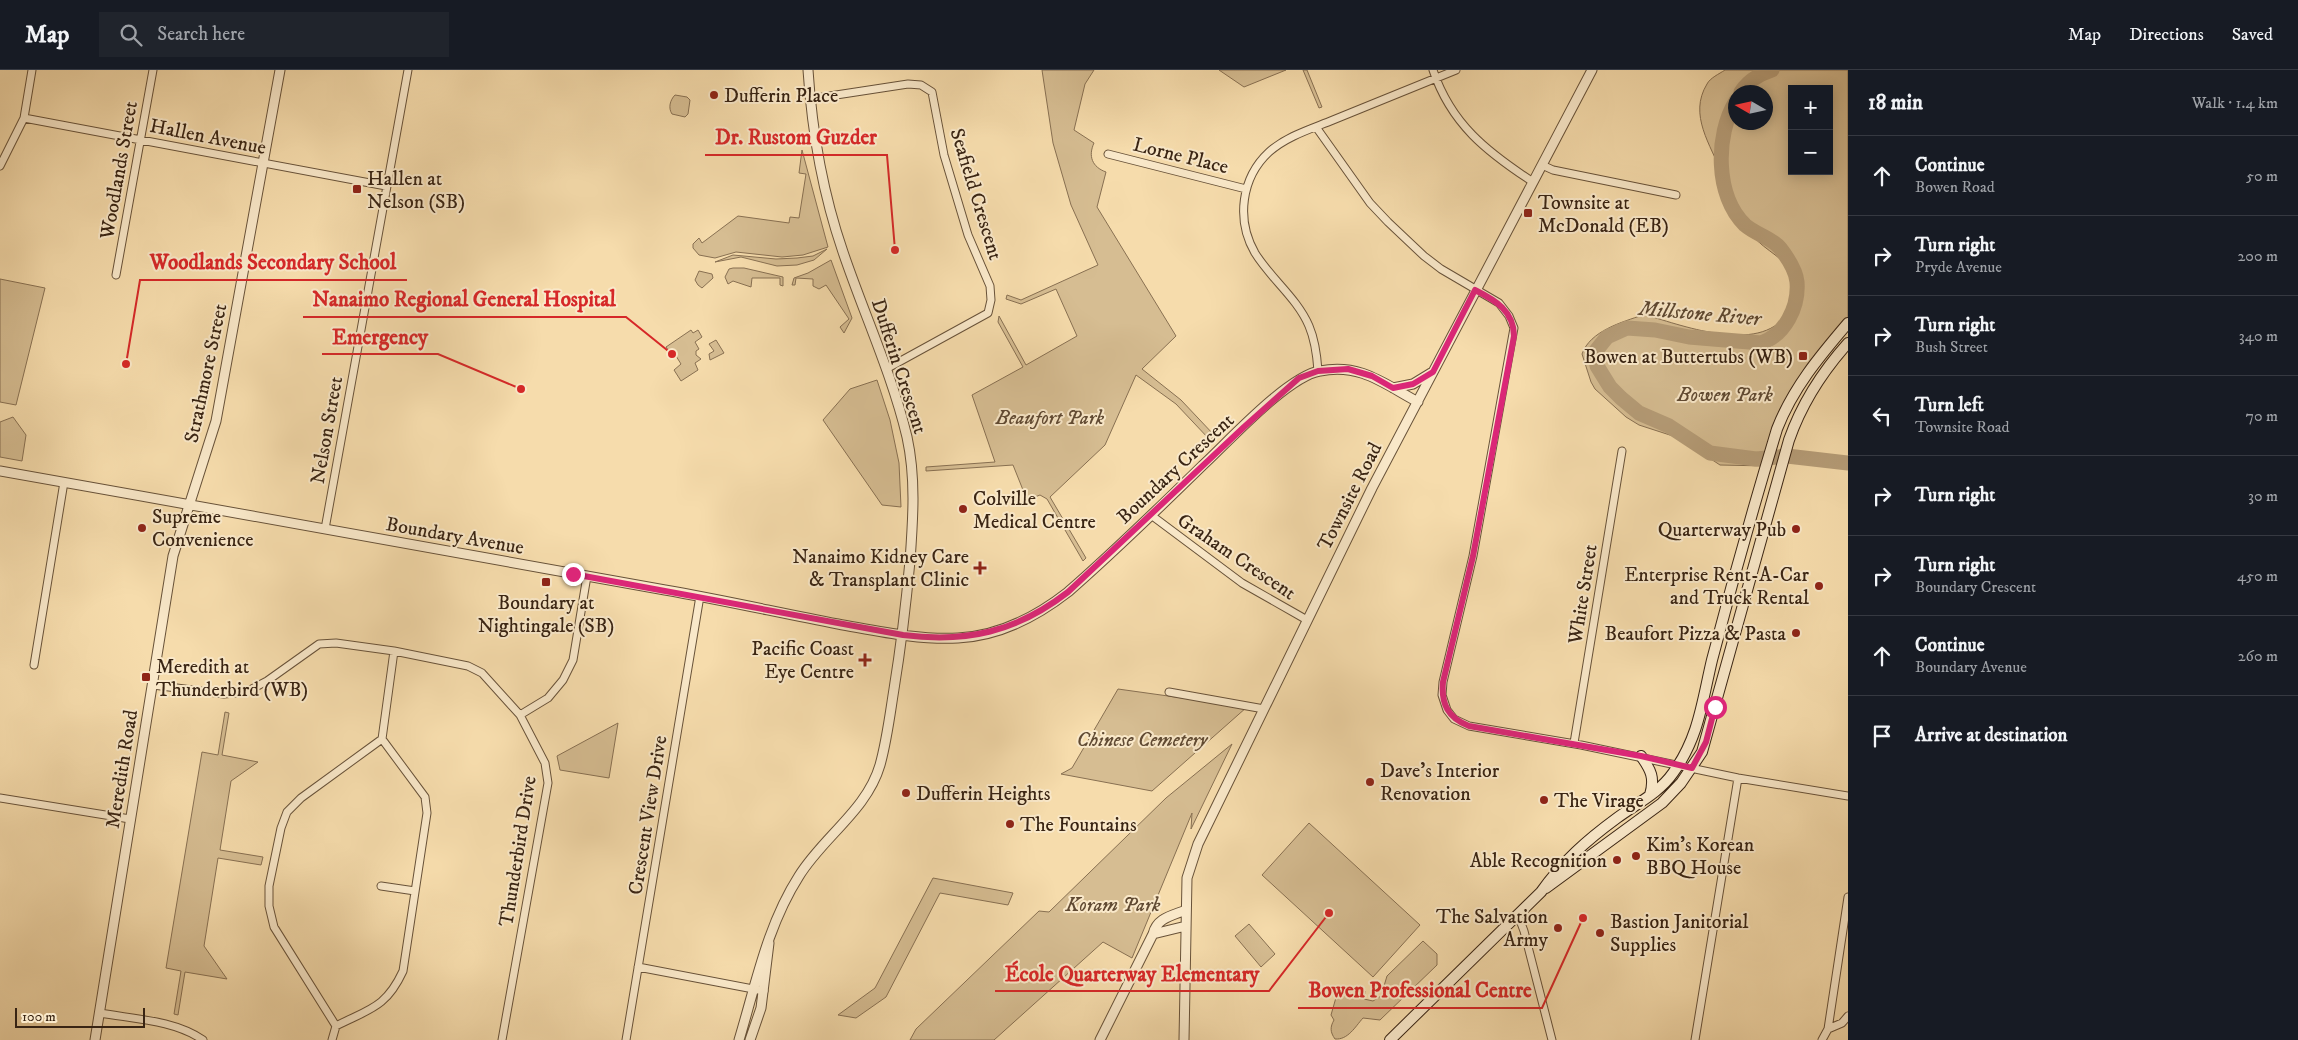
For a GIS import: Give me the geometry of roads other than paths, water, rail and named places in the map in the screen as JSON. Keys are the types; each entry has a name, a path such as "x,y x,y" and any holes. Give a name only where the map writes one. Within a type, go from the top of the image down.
{"main road":[{"path":"1541,892 1557,868 1617,818 1649,797 1666,782 1689,749 1763,476 1784,410 1816,360 1848,323"},
{"path":"1390,1040 1541,892 1662,803 1692,768 1706,742 1795,423 1808,398 1831,362 1848,343"},
{"path":"1641,756 1653,775 1653,784 1649,797"}],"street":[{"path":"0,166 24,118 32,70"},
{"name":"Woodlands Street","path":"116,275 153,70"},
{"name":"Strathmore Street","path":"189,505 216,421 280,70"},
{"name":"Nelson Street","path":"325,529 408,70"},
{"name":"Dufferin Crescent","path":"739,1040 759,991 769,943 781,909 800,874 822,844 858,806 874,782 883,755 903,635 913,515 912,479 907,440 886,369 842,250 821,171 810,99 808,70"},
{"path":"1433,70 1458,120 1483,148 1533,182"},
{"path":"1318,371 1314,340 1305,317 1260,260 1249,241 1244,214 1246,189 1258,164 1269,152 1285,140 1456,70"},
{"name":"Townsite Road","path":"1184,1040 1187,878 1193,856 1307,620 1475,290 1592,70"},
{"name":"Seafield Crescent","path":"810,99 908,84 921,85 932,92 944,155 968,235 990,286 991,300 988,313 886,369"},
{"name":"Hallen Avenue","path":"24,118 386,186"},
{"path":"1316,127 1370,203 1388,222 1424,256 1502,306 1512,322 1514,336 1473,556 1443,682 1444,703 1454,719 1469,726 1574,743 1738,778 1848,796"},
{"name":"Lorne Place","path":"1108,154 1246,189"},
{"path":"1542,165 1554,170 1676,195"},
{"name":"Boundary Crescent","path":"903,635 965,637 1001,629 1030,618 1068,592 1289,385 1306,375 1318,371 1348,369 1360,372 1418,402"},
{"path":"1393,388 1413,384 1433,372"},
{"name":"White Street","path":"1574,743 1622,451"},
{"name":"Boundary Avenue","path":"0,471 700,596 903,635"},
{"path":"34,665 64,482"},
{"name":"Meredith Road","path":"95,1040 173,556 189,505"},
{"name":"Graham Crescent","path":"1151,515 1242,584 1307,620"},
{"path":"520,715 548,698 563,680 573,660 587,576"},
{"name":"Crescent View Drive","path":"626,1040 700,596"},
{"name":"Thunderbird Drive","path":"153,685 224,694 246,692 267,681 319,644 336,643 394,651 468,666 482,673 520,715 545,763 548,783 502,1040"},
{"path":"332,1040 336,1026 382,1003 394,990 403,972 427,813 425,797 382,739 394,651"},
{"path":"1169,692 1264,709"},
{"path":"336,1026 274,927 268,906 270,886 280,828 287,812 301,798 382,739"},
{"path":"1695,1040 1738,778"},
{"path":"0,798 130,819"},
{"path":"381,886 415,892"},
{"path":"1822,1040 1828,1029 1848,897"},
{"path":"1100,1040 1153,934 1155,926 1162,919 1186,910"},
{"path":"1518,915 1524,931 1552,1040"},
{"path":"1153,934 1186,926"},
{"path":"638,967 759,991"},
{"name":"Dufferin Crescent","path":"750,1040 761,1008 759,991"},
{"path":"100,1013 170,1026 193,1033 203,1040"},
{"path":"1828,1029 1842,1023 1848,1016"}],"waterway":[{"name":"Millstone River","path":"1746,85 1755,78 1772,70"},
{"name":"Millstone River","path":"1728,118 1722,148 1723,182 1735,213 1745,225 1777,245 1793,269 1797,282 1797,291 1796,301 1789,319 1777,334 1761,343 1689,337 1655,330 1627,328 1607,337 1595,352 1597,366 1610,387 1639,413 1669,426 1710,453 1756,459 1787,456 1848,463"}],"place":[{"name":"Dufferin Place","path":"714,95"},
{"name":"Hallen at Nelson (SB)","path":"357,189"},
{"name":"Townsite at McDonald (EB)","path":"1528,213"},
{"name":"Dr. Rustom Guzder","path":"895,250"},
{"name":"Nanaimo Regional General Hospital","path":"672,354"},
{"name":"Bowen at Buttertubs (WB)","path":"1803,356"},
{"name":"Woodlands Secondary School","path":"126,364"},
{"name":"Emergency","path":"521,389"},
{"name":"Colville Medical Centre","path":"963,509"},
{"name":"Supreme Convenience","path":"142,528"},
{"name":"Quarterway Pub","path":"1796,529"},
{"name":"Nanaimo Kidney Care & Transplant Clinic","path":"980,568"},
{"name":"Boundary at Nightingale (SB)","path":"546,582"},
{"name":"Enterprise Rent-A-Car and Truck Rental","path":"1819,586"},
{"name":"Beaufort Pizza & Pasta","path":"1796,633"},
{"name":"Pacific Coast Eye Centre","path":"865,660"},
{"name":"Meredith at Thunderbird (WB)","path":"146,677"},
{"name":"Dave's Interior Renovation","path":"1370,782"},
{"name":"Dufferin Heights","path":"906,793"},
{"name":"The Virage","path":"1544,800"},
{"name":"The Fountains","path":"1010,824"},
{"name":"Kim's Korean BBQ House","path":"1636,856"},
{"name":"Able Recognition","path":"1617,860"},
{"name":"École Quarterway Elementary","path":"1329,913"},
{"name":"Bowen Professional Centre","path":"1583,918"},
{"name":"The Salvation Army","path":"1558,928"},
{"name":"Bastion Janitorial Supplies","path":"1600,933"}],"park label":[{"name":"Bowen Park","path":"1725,394"},
{"name":"Beaufort Park","path":"1050,417"},
{"name":"Chinese Cemetery","path":"1142,739"},
{"name":"Koram Park","path":"1113,904"}]}
